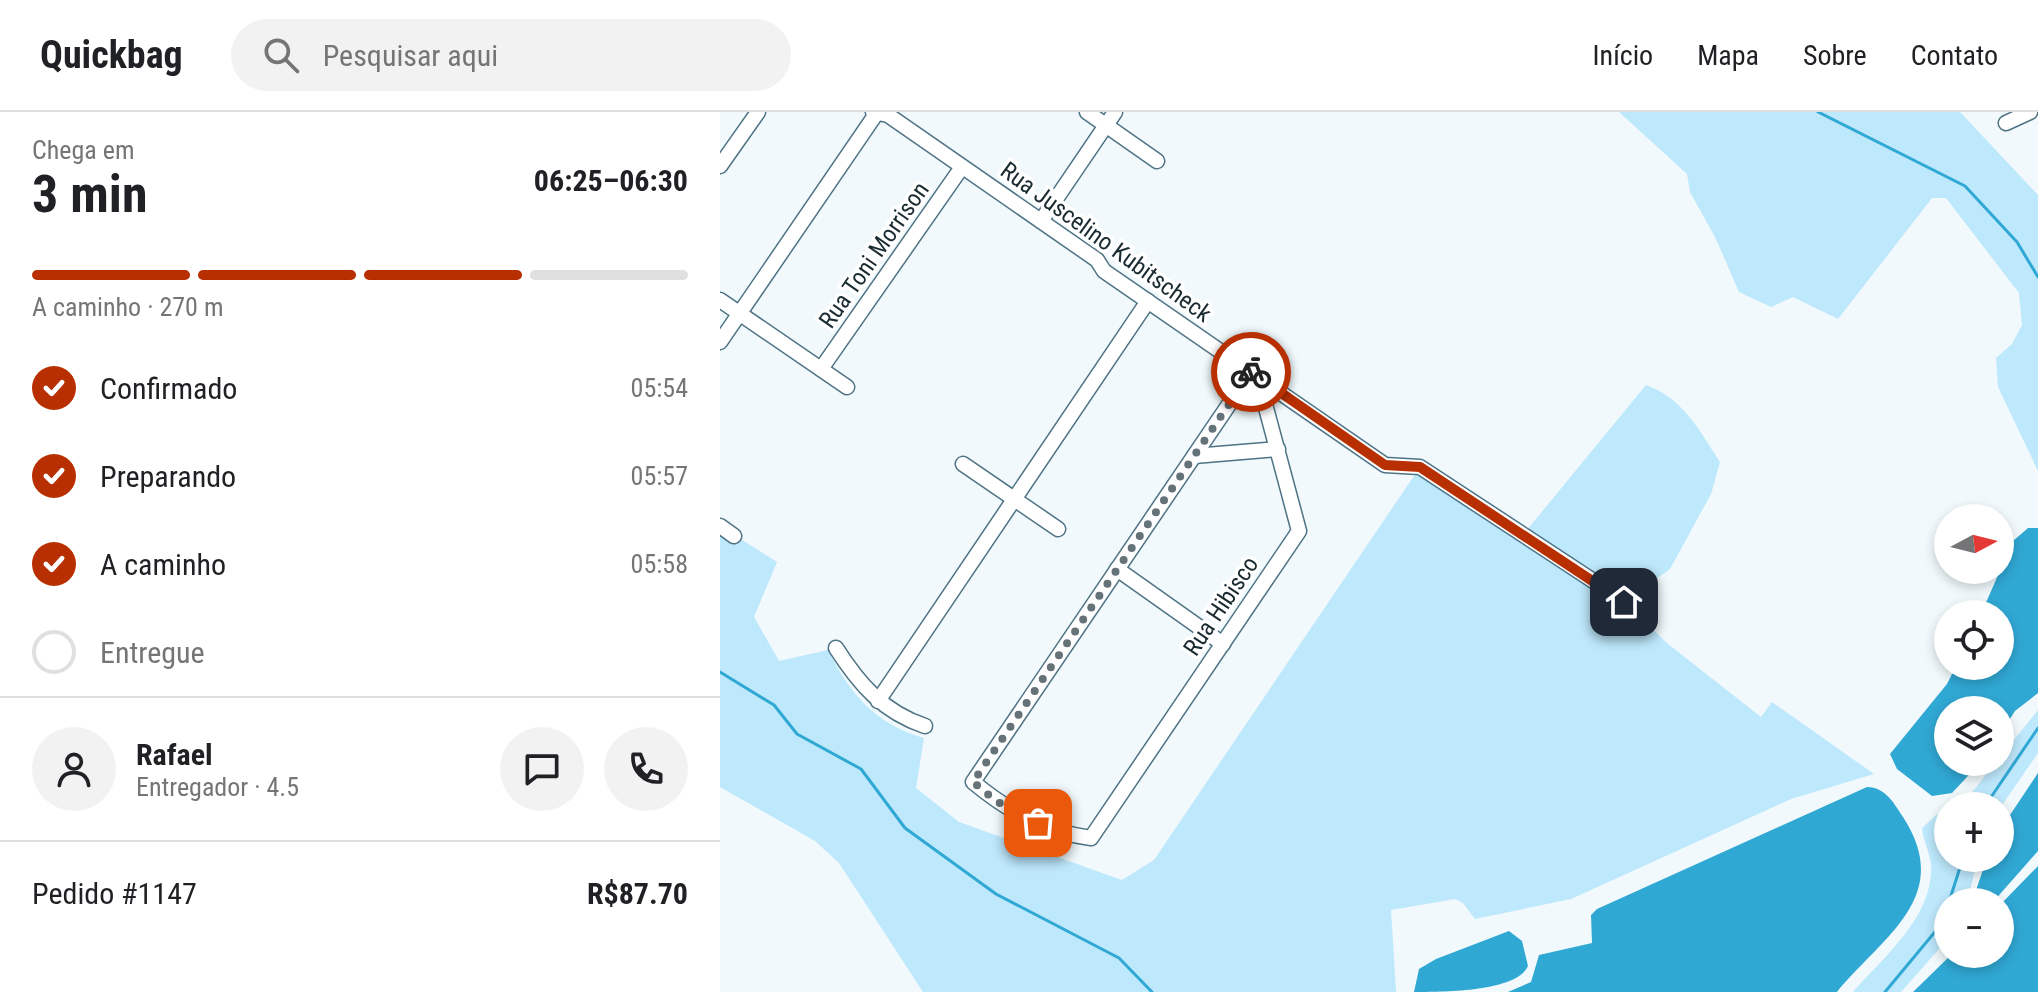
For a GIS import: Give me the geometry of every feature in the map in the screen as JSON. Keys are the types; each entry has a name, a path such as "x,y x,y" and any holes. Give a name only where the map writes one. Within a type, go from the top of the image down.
{"street":[{"path":"720,166 758,112"},
{"path":"1087,112 1157,161"},
{"path":"1041,221 1115,112"},
{"path":"2006,123 2030,112"},
{"path":"720,342 875,113"},
{"name":"Rua Juscelino Kubitscheck","path":"875,113 888,115 1385,465 1420,467 1636,609"},
{"name":"Rua Toni Morrison","path":"821,369 962,167"},
{"path":"720,300 847,387"},
{"path":"878,701 1148,301"},
{"path":"1223,644 1117,569 1254,375"},
{"name":"Rua Hibisco","path":"1117,569 973,782 1021,816 1055,831 1091,838 1299,531 1278,449 1254,375"},
{"path":"1194,456 1278,449"},
{"path":"963,464 1058,529"},
{"path":"720,526 734,536"},
{"path":"836,648 851,672 878,701 925,726"}],"shaded area":[{"path":"1619,112 1960,112 2038,195 2038,471 1998,387 1996,358 2012,344 2022,325 2019,293 1946,198 1932,198 1838,319 1793,297 1771,307 1739,292 1716,239 1690,192 1687,174"},
{"path":"1646,385 1680,407 1720,462 1711,494 1670,569 1624,602 1668,644 1761,717 1772,702 1874,774 1791,799 1571,899 1475,919 1463,903 1455,899 1391,910 1396,992 923,992 839,863 815,841 720,787 720,526 777,562 754,617 779,661 828,650 845,680 878,716 891,725 924,738 916,788 959,822 1122,880 1154,860 1420,467 1522,536"},
{"path":"2038,710 2038,753 2011,792 1972,792 1985,776 2014,776 2014,740"},
{"path":"1934,817 1934,872 1974,872 1970,888 1934,888 1934,955 1901,992 1853,992 1904,935 1924,902 1930,884 1931,865 1922,828"}],"water":[{"path":"2028,528 2038,528 2038,693 2014,713 2014,696 1937,696 1949,680 2014,680 2014,600 1987,600 1994,584 2014,584 2014,540"},
{"path":"1934,700 1934,776 1968,776 1953,792 1934,792 1932,796 1897,769 1890,754"},
{"path":"2038,773 2038,851 2005,888 1977,888 1982,872 2014,872 2014,809"},
{"path":"1867,787 1884,793 1900,812 1917,845 1921,870 1917,893 1906,914 1837,992 1508,992 1531,982 1539,955 1592,943 1591,915 1597,909"},
{"path":"2038,866 2038,992 1913,992 1938,968 2014,968 2014,891"},
{"path":"1509,931 1522,941 1528,966 1521,975 1477,989 1414,992 1419,969 1436,959"}],"waterway":[{"path":"1818,112 1965,186 2017,242 2038,277"},
{"path":"720,672 774,705 797,734 861,769 905,828 996,894 1119,958 1152,992"},
{"path":"1995,792 2038,728"},
{"path":"1953,888 1959,872"},
{"path":"1885,992 1934,933"}],"way so far":[{"path":"1038,823 996,801 973,782 1251,372"}],"route":[{"path":"1251,372 1385,465 1420,467 1624,602"}]}
